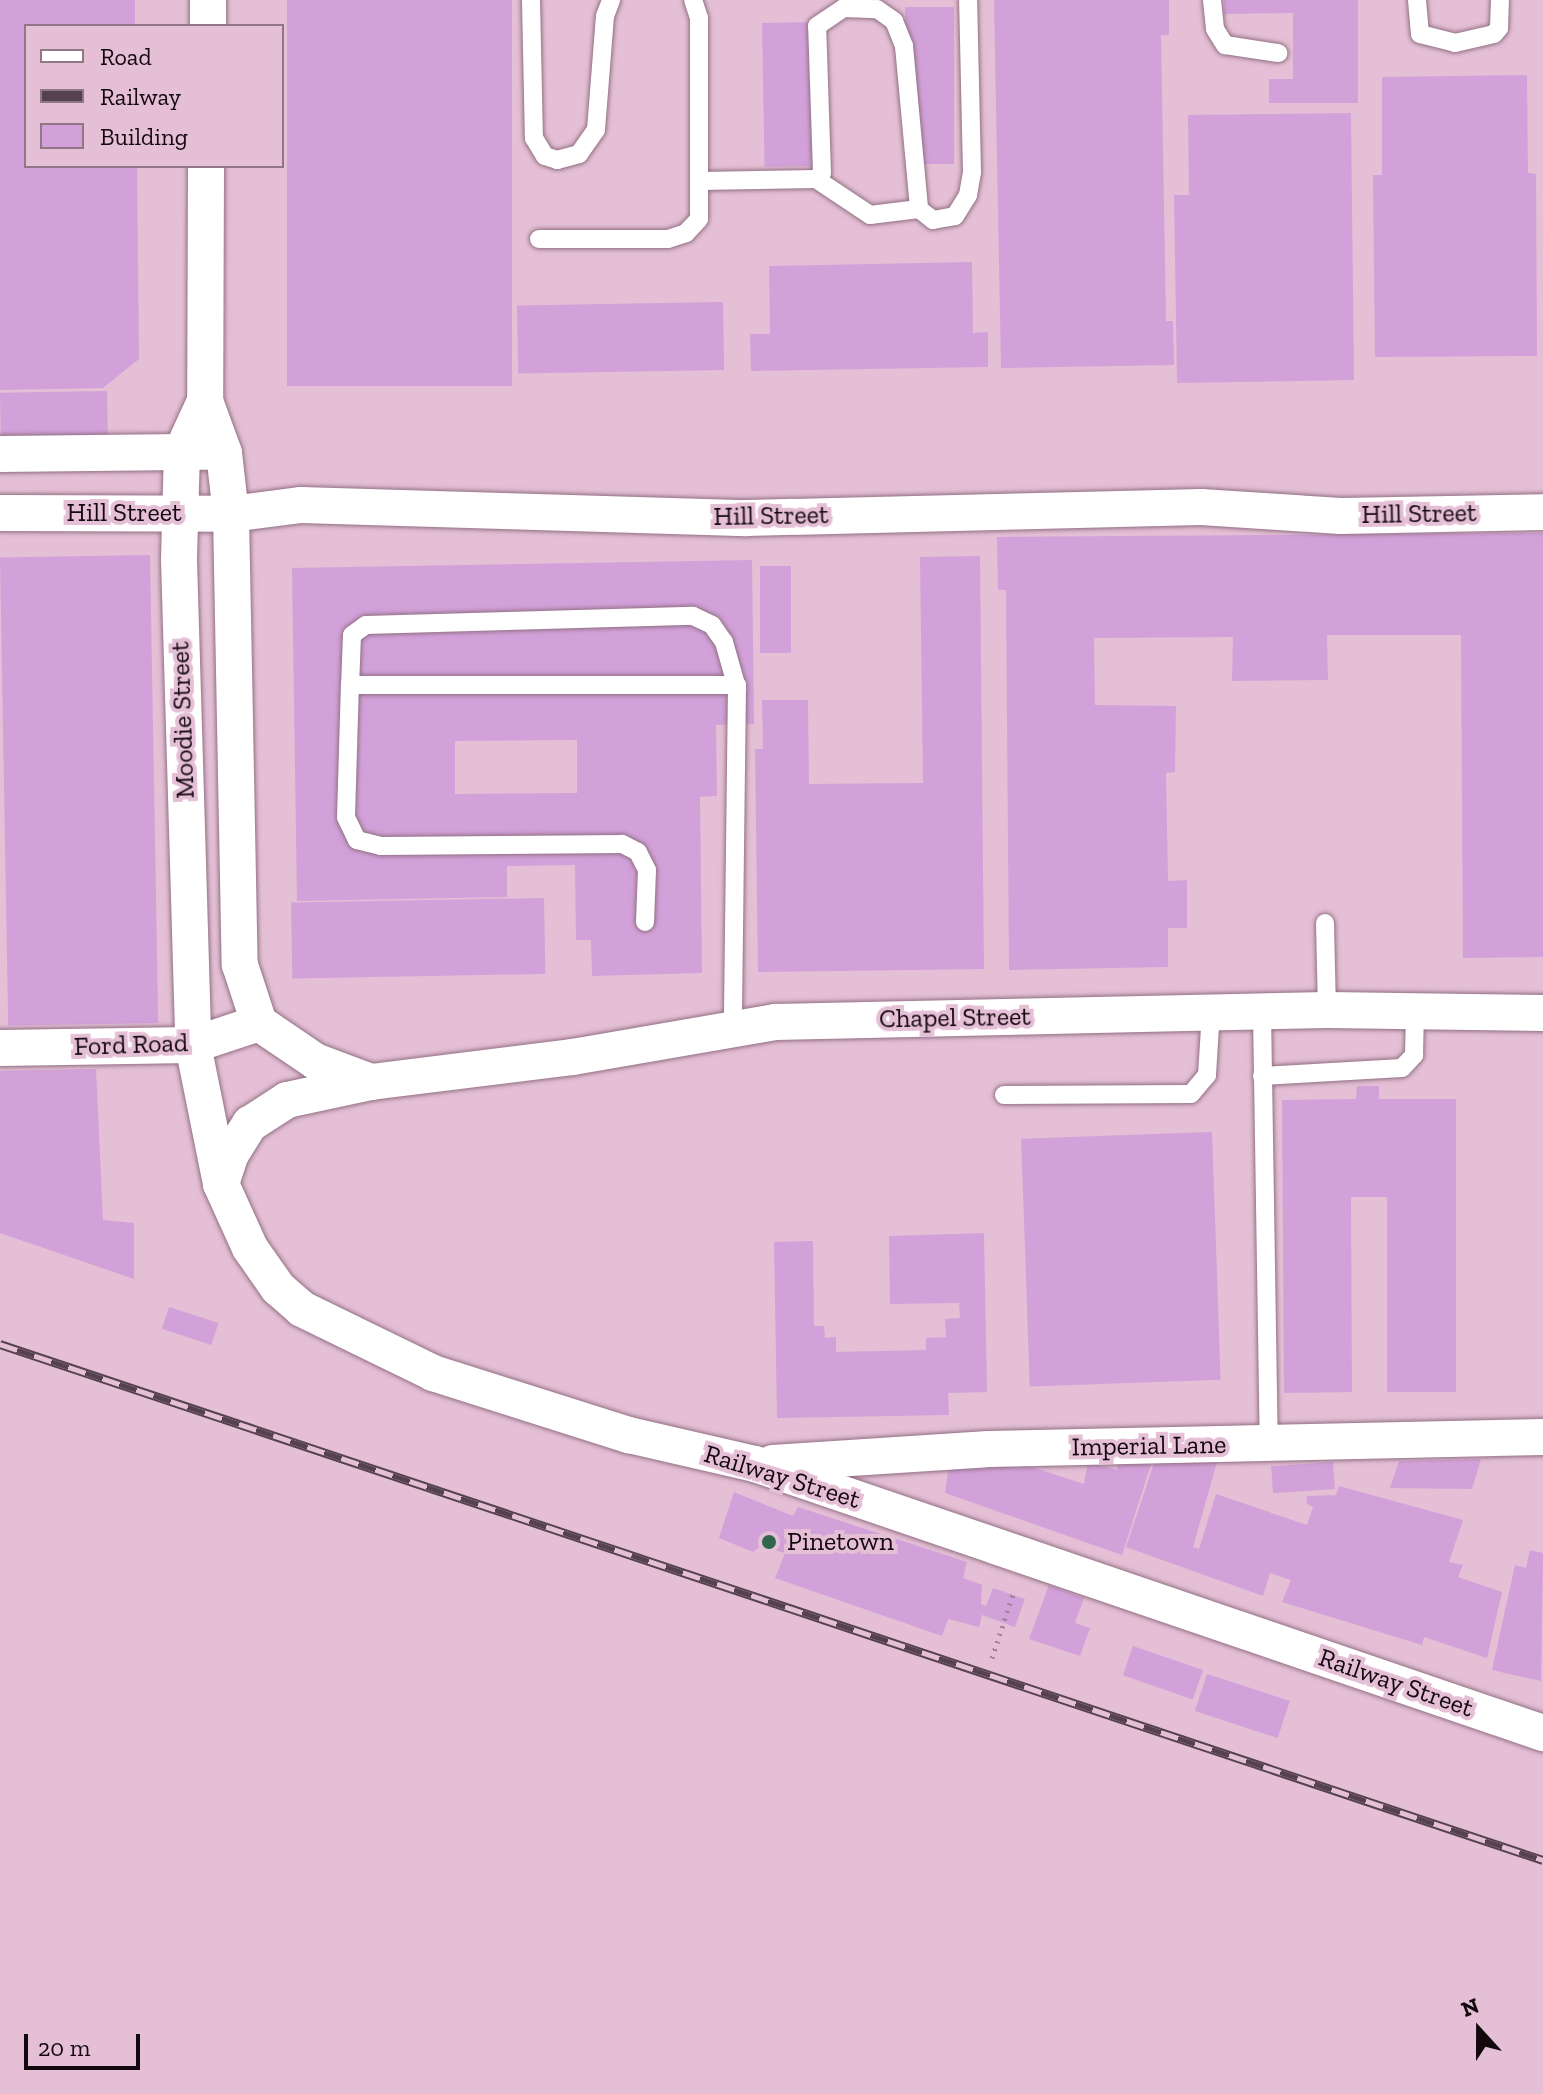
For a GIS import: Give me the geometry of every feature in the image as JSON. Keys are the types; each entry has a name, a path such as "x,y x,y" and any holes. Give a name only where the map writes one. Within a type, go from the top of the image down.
{"street":[{"path":"208,0 208,24"},
{"name":"Moodie Street","path":"206,168 205,401 224,453 231,514 238,943 247,994 259,1023"},
{"name":"Moodie Street","path":"193,1045 182,451 205,401"},
{"path":"0,454 224,453"},
{"name":"Hill Street","path":"0,513 231,514 301,505 731,518 1142,507 1341,516 1543,512"},
{"name":"Chapel Street","path":"221,1184 237,1142 267,1112 287,1100 371,1082 573,1057 775,1022 1327,1010 1543,1013"},
{"path":"259,1023 284,1045 371,1082"},
{"name":"Ford Road","path":"0,1048 193,1045 259,1023"},
{"name":"Railway Street","path":"193,1045 221,1184 250,1248 278,1288 337,1327 433,1373 629,1435 755,1464 1543,1733"},
{"name":"Imperial Lane","path":"755,1464 989,1449 1543,1437"}],"lane":[{"path":"531,0 534,138 545,156 557,160 579,154 596,130 605,16 611,0"},
{"path":"539,239 677,237 699,219 699,18 693,0"},
{"path":"700,181 816,179 870,215 919,209 933,220 947,219 968,195 968,0"},
{"path":"1212,0 1215,29 1225,45 1278,53"},
{"path":"1417,0 1420,34 1455,43 1494,34 1499,28 1500,0"},
{"path":"816,179 822,173 817,26 844,8 877,9 894,21 904,46 919,209"},
{"path":"645,922 647,870 638,852 622,844 381,846 357,840 346,817 352,635 366,625 693,616 712,625 724,642 737,688 733,1029"},
{"path":"350,687 737,688"},
{"path":"1325,923 1327,1010"},
{"path":"1262,1076 1402,1068 1414,1055 1415,1011"},
{"path":"1004,1095 1191,1094 1207,1075 1211,1012"},
{"path":"1262,1012 1269,1444"}],"path":[{"path":"992,1658 1025,1556"}],"building":[{"path":"0,0 135,0 135,24 24,24 24,168 137,168 139,359 103,388 0,390"},
{"path":"287,0 512,0 512,386 287,386"},
{"path":"994,0 1169,0 1169,35 1161,35 1166,321 1173,321 1174,365 1001,368"},
{"path":"1224,0 1358,0 1358,103 1269,103 1269,79 1293,79 1293,13 1224,14"},
{"path":"905,7 954,7 954,164 905,164"},
{"path":"813,22 816,166 765,167 762,23"},
{"path":"1527,75 1528,173 1536,174 1537,356 1375,357 1373,175 1382,175 1382,77"},
{"path":"1351,113 1354,380 1177,383 1174,195 1189,195 1188,115"},
{"path":"972,262 973,333 988,332 988,367 751,371 750,334 770,334 769,266"},
{"path":"723,302 724,370 518,374 517,306"},
{"path":"107,391 108,441 1,443 0,393"},
{"path":"1543,533 1543,957 1463,958 1461,635 1327,635 1328,680 1232,681 1233,637 1094,638 1095,705 1176,706 1175,772 1166,773 1168,881 1187,880 1187,928 1168,928 1168,967 1009,970 1006,590 998,590 997,537"},
{"path":"150,555 158,1023 8,1026 0,558"},
{"path":"980,556 984,969 758,972 755,749 763,749 762,700 808,700 809,784 923,783 920,557"},
{"path":"752,560 754,724 716,725 717,796 700,797 702,973 592,976 591,940 576,940 575,865 507,866 507,897 297,901 292,568","holes":["577,740 577,793 455,794 455,741"]},
{"path":"760,566 791,566 791,653 760,653"},
{"path":"544,898 545,974 292,978 291,902"},
{"path":"96,1069 103,1220 134,1223 134,1279 0,1233 0,1071"},
{"path":"1357,1086 1379,1086 1379,1099 1456,1099 1456,1392 1387,1392 1387,1197 1351,1197 1352,1392 1284,1393 1282,1100 1356,1099"},
{"path":"1212,1132 1221,1380 1030,1387 1021,1139"},
{"path":"984,1233 987,1392 948,1393 949,1415 777,1418 774,1242 813,1241 814,1326 824,1326 825,1338 836,1337 836,1352 926,1350 926,1338 946,1337 945,1319 960,1318 959,1303 890,1304 889,1236"},
{"path":"169,1307 218,1323 211,1345 162,1329"},
{"path":"1481,1459 1472,1489 1390,1488 1399,1461"},
{"path":"1119,1460 1152,1461 1122,1555 945,1493 949,1464 1012,1463 1016,1469 1019,1463 1084,1484 1088,1462 1117,1470"},
{"path":"1217,1462 1193,1547 1199,1549 1216,1494 1307,1525 1313,1507 1306,1503 1307,1496 1336,1495 1339,1486 1463,1520 1449,1562 1463,1565 1458,1577 1502,1592 1487,1658 1424,1637 1422,1645 1282,1602 1291,1580 1270,1573 1263,1596 1126,1547 1154,1463"},
{"path":"1333,1462 1335,1489 1273,1493 1271,1466"},
{"path":"734,1492 793,1516 798,1507 967,1562 963,1578 982,1585 981,1604 986,1606 993,1588 1025,1599 1015,1627 982,1615 979,1627 948,1619 942,1636 775,1578 785,1553 760,1546 753,1552 719,1538"},
{"path":"1530,1550 1543,1553 1541,1681 1492,1670 1515,1565 1526,1568"},
{"path":"1049,1585 1084,1598 1075,1623 1090,1628 1080,1656 1029,1639"},
{"path":"1133,1646 1203,1670 1193,1699 1123,1675"},
{"path":"1207,1674 1290,1701 1278,1738 1195,1711"}],"railway":[{"path":"0,1344 1543,1860"}],"place":[{"name":"Pinetown","path":"769,1542"}]}
